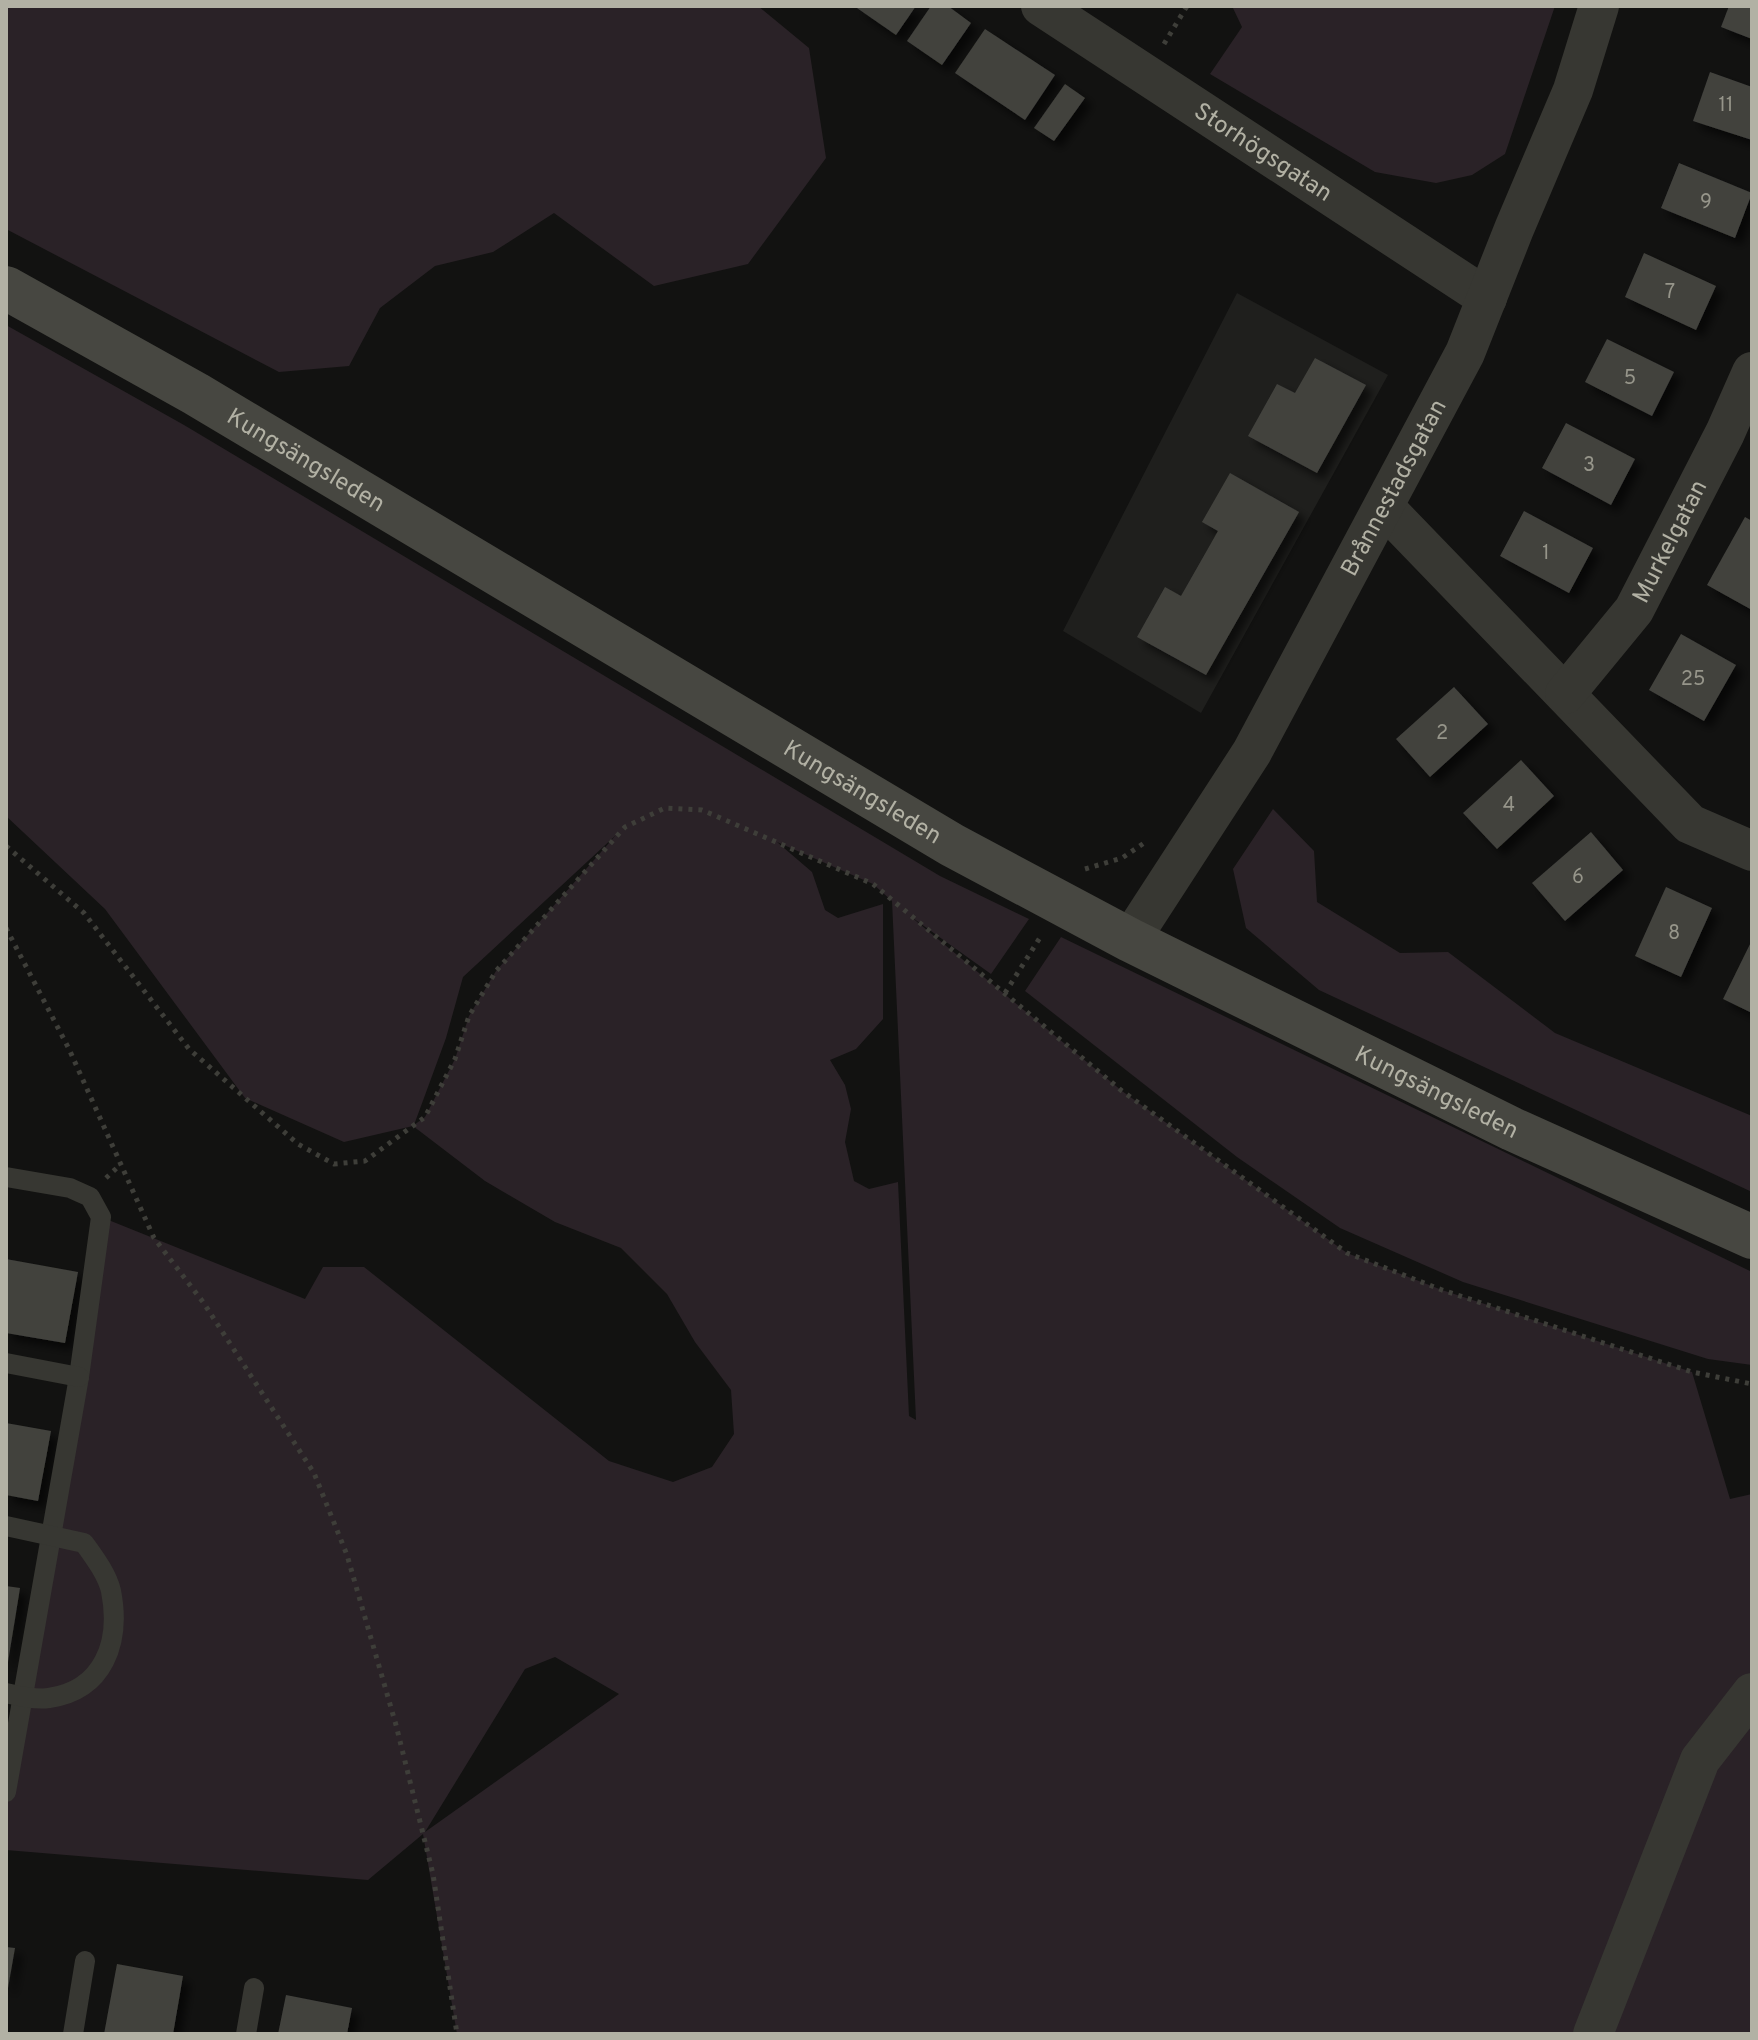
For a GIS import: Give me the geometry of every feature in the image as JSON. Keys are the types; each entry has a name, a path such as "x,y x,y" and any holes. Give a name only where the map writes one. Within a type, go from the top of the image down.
{"main road":[{"name":"Kungsängsleden","path":"6,288 196,394 952,845 1130,940 1512,1129 1752,1237"}],"street":[{"name":"Storhögsgatan","path":"1041,6 1487,298"},
{"name":"Brånnestadsgatan","path":"1130,940 1252,752 1465,353 1573,90 1599,6"},
{"name":"Murkelgatan","path":"1565,694 1634,610 1725,433 1752,372"},
{"path":"1384,507 1690,824 1752,851"},
{"path":"1593,2034 1700,1760 1752,1693"}],"lane":[{"path":"6,1177 70,1188 90,1197 101,1217 79,1377 51,1534 14,1695 6,1792"},
{"path":"6,1363 79,1377"},
{"path":"6,1526 84,1543 111,1588 113,1610 108,1654 97,1675 82,1687 46,1699 14,1695"},
{"path":"73,2034 85,1961"},
{"path":"246,2034 254,1988"}],"path":[{"path":"6,846 84,913 189,1049 298,1144 334,1164 365,1161 425,1117 455,1059 469,1016 496,971 625,827 665,808 702,810 873,884 1122,1091 1347,1253 1442,1290 1692,1372 1752,1384"},
{"path":"6,928 69,1049 154,1238 203,1302 314,1473 347,1555 396,1725 433,1874 457,2034"}],"shaded area":[{"path":"6,6 758,6 809,48 826,158 748,264 654,286 554,213 493,252 435,266 380,308 349,366 279,372 6,229"},
{"path":"1232,6 1555,6 1505,154 1472,175 1436,183 1375,172 1210,74 1242,27"},
{"path":"1237,293 1388,375 1201,713 1063,631"},
{"path":"6,325 184,425 940,876 1029,919 991,974 910,916 1122,1091 1347,1253 1442,1290 1692,1372 1730,1499 1752,1494 1752,2034 457,2034 423,1834 368,1880 6,1850 6,1792 101,1217 305,1299 323,1267 364,1267 609,1461 673,1482 712,1467 734,1434 731,1390 695,1342 667,1294 621,1248 555,1222 485,1181 413,1126 344,1142 245,1098 105,909 6,816","holes":["616,835 496,971 469,1016 455,1059 425,1117 414,1125 446,1038 463,977","777,842 873,884 892,901 916,1420 909,1416 898,1182 869,1189 854,1181 845,1142 851,1109 845,1085 830,1060 856,1049 883,1019 883,904 838,918 825,910 812,872","555,1657 619,1694 425,1832 525,1669"]},
{"path":"1273,809 1314,851 1317,902 1400,953 1448,952 1555,1033 1752,1116 1752,1192 1319,990 1246,928 1233,869"},
{"path":"1061,937 1752,1272 1752,1365 1708,1359 1463,1282 1340,1228 1237,1157 1025,991"}],"building":[{"path":"854,6 916,6 896,35"},
{"path":"931,6 948,6 971,23 942,65 907,41"},
{"path":"1729,6 1752,6 1752,39 1721,27"},
{"path":"985,29 1055,75 1025,120 955,73"},
{"path":"1710,72 1752,87 1752,140 1693,121"},
{"path":"1065,84 1085,98 1054,141 1034,128"},
{"path":"1679,163 1752,193 1735,238 1661,208"},
{"path":"1644,253 1716,286 1696,330 1625,297"},
{"path":"1607,339 1674,372 1652,416 1585,382"},
{"path":"1315,358 1366,385 1317,473 1248,436 1277,384 1295,393"},
{"path":"1566,423 1635,459 1611,505 1542,468"},
{"path":"1230,473 1299,512 1206,675 1137,637 1165,587 1181,596 1218,531 1202,522"},
{"path":"1524,511 1593,548 1569,593 1500,556"},
{"path":"1745,517 1752,521 1752,610 1707,585"},
{"path":"1681,634 1736,665 1704,721 1649,690"},
{"path":"1454,687 1488,724 1430,777 1396,739"},
{"path":"1521,760 1554,796 1497,849 1463,813"},
{"path":"1591,832 1623,870 1565,921 1532,883"},
{"path":"1666,887 1712,908 1681,977 1635,956"},
{"path":"1752,940 1752,1013 1723,999"},
{"path":"6,1259 78,1272 65,1343 6,1333"},
{"path":"6,1423 51,1431 38,1501 6,1495"},
{"path":"6,1586 20,1588 8,1662 6,1662"},
{"path":"6,1947 15,1948 8,1988 6,1988"},
{"path":"117,1964 183,1976 173,2034 104,2034"},
{"path":"286,1995 352,2008 347,2034 278,2034"}]}
